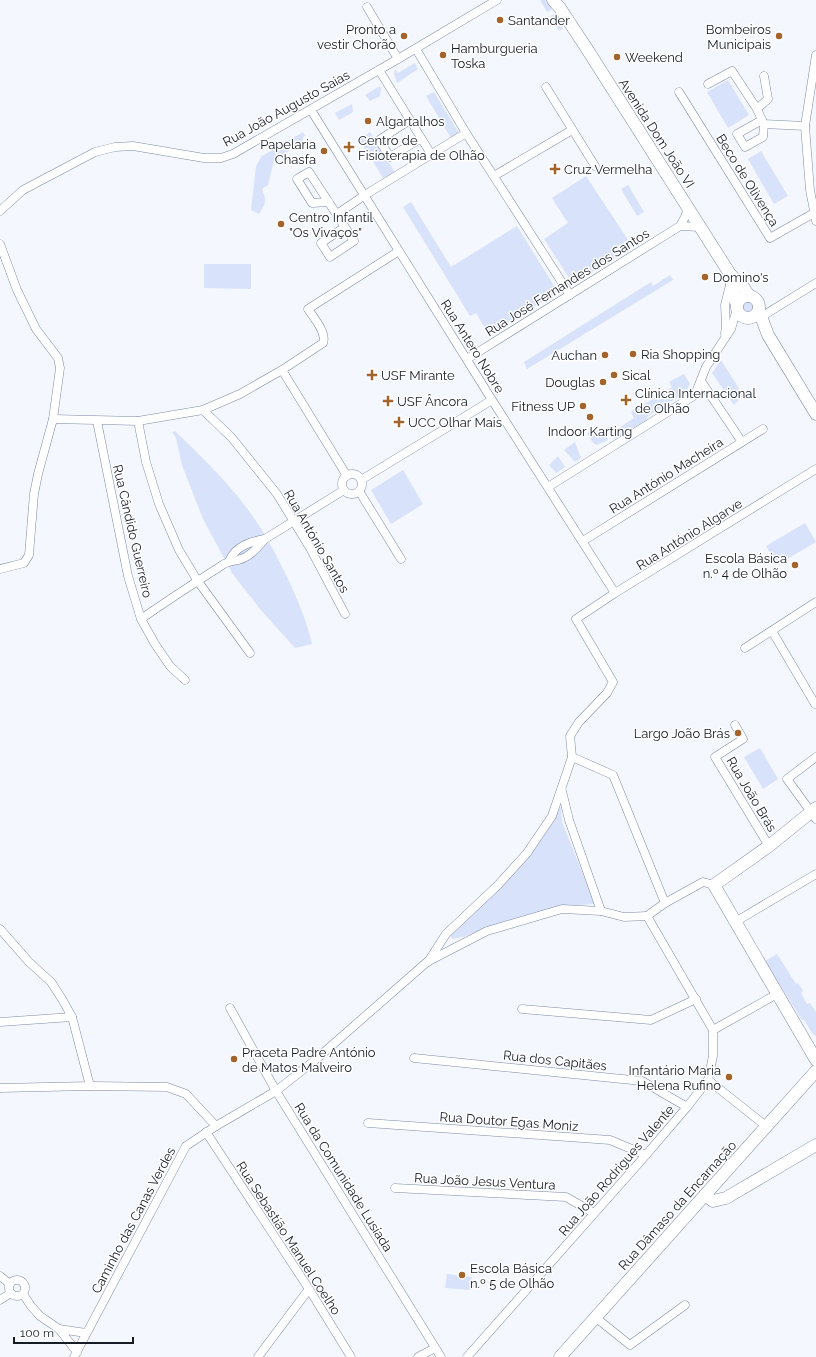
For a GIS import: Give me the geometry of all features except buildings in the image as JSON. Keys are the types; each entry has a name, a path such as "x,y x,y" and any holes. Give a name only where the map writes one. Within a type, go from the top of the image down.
{"main road":[{"name":"Avenida Dom João VI","path":"557,3 700,227 730,277 737,307"},
{"name":"Avenida Dom João VI","path":"730,277 744,288 749,296"},
{"path":"768,335 754,323 740,315 737,307 743,297 749,296 756,298 758,301 760,314 768,335 816,414"},
{"path":"748,319 760,314"},
{"path":"814,813 714,885 816,1060"},
{"name":"Rua Dâmaso da Encarnação","path":"560,1357 816,1071"},
{"path":"705,1195 713,1201 726,1198 816,1145"}],"street":[{"name":"Rua João Augusto Saias","path":"0,211 23,190 95,152 115,147 133,146 204,158 221,158 234,154 416,49 489,3 497,0"},
{"path":"367,6 398,59"},
{"path":"416,49 466,133 570,295"},
{"path":"815,217 810,190 805,126 816,55"},
{"path":"379,70 420,139 431,154"},
{"path":"708,84 732,71 757,109 763,122 805,126"},
{"path":"757,109 768,99 764,76"},
{"path":"546,87 595,166"},
{"name":"Beco de Olivença","path":"679,92 770,238 815,217"},
{"name":"Rua Antero Nobre","path":"311,110 492,400 616,593"},
{"path":"410,120 379,140 390,157 420,139"},
{"path":"494,176 572,130"},
{"path":"336,214 466,133"},
{"path":"329,202 345,227"},
{"path":"688,208 680,226 700,227"},
{"name":"Rua José Fernandes dos Santos","path":"467,359 680,226"},
{"path":"0,244 18,290 36,329 58,358 60,368 60,377 53,419 34,494 29,555 24,563 0,569"},
{"path":"53,419 138,422 203,410 240,394 282,370 323,343 325,339 323,334 308,309 399,251"},
{"path":"724,339 726,326 725,305 730,277"},
{"path":"760,314 816,284"},
{"path":"548,487 695,395 706,367 731,329 737,307"},
{"path":"282,370 347,476"},
{"path":"701,381 742,442"},
{"path":"361,480 492,400"},
{"name":"Rua António Santos","path":"203,410 232,438 277,494 295,521 345,614"},
{"name":"Rua Cândido Guerreiro","path":"97,421 128,576 141,618 155,644 170,666 184,680"},
{"path":"138,422 146,462 159,504 179,550 197,580 250,653"},
{"name":"Rua António Macheira","path":"583,541 763,428"},
{"name":"Rua António Algarve","path":"572,757 570,736 580,722 607,693 613,682 576,620 616,593 816,469"},
{"path":"354,474 361,480 362,486 359,491 353,494 344,490 342,484 347,476 354,474"},
{"path":"141,618 197,580 229,561 232,555 243,545 265,539 344,490"},
{"path":"359,491 401,559"},
{"path":"745,648 816,602"},
{"path":"772,631 815,704"},
{"name":"Rua João Brás","path":"735,725 744,740 715,757 769,846"},
{"path":"427,962 446,934 498,885 527,853 552,816 572,757 613,775 665,903"},
{"path":"814,813 787,779 816,757"},
{"path":"562,790 569,820 601,911"},
{"path":"735,922 816,874"},
{"path":"427,962 487,931 562,909 601,911 624,917 647,916 665,903 703,882 714,885"},
{"name":"Rua João Rodrigues Valente","path":"467,1357 646,1155 708,1080 713,1056 713,1030 647,916"},
{"path":"0,929 29,962 51,982 62,999 72,1017 90,1086"},
{"name":"Caminho das Canas Verdes","path":"75,1355 186,1146 206,1132 276,1091 332,1046 427,962"},
{"path":"713,1030 777,994"},
{"path":"522,1009 651,1020 696,999"},
{"name":"Rua da Comunidade Lusíada","path":"230,1008 276,1091 441,1357"},
{"path":"0,1022 72,1017"},
{"name":"Rua dos Capitães","path":"414,1058 642,1081 687,1107"},
{"path":"708,1080 766,1126"},
{"path":"0,1088 90,1086 167,1087 186,1094 216,1126"},
{"name":"Rua Doutor Egas Moniz","path":"368,1123 610,1140 646,1155"},
{"name":"Rua Sebastião Manuel Coelho","path":"206,1132 309,1289 351,1357"},
{"name":"Rua João Jesus Ventura","path":"395,1188 566,1197 594,1213"},
{"path":"0,1276 10,1284"},
{"path":"10,1284 17,1280 22,1281 25,1286 22,1294"},
{"path":"10,1284 9,1288 11,1293 16,1296 22,1294"},
{"path":"258,1357 309,1289"},
{"path":"0,1300 11,1293"},
{"path":"22,1294 40,1316 59,1329 75,1355"},
{"path":"595,1317 630,1345 685,1305"},
{"path":"59,1329 86,1333"},
{"path":"418,1357 435,1348"}],"shaded area":[{"path":"540,0 546,0 552,9 547,12"},
{"path":"555,14 563,29 559,31 550,16"},
{"path":"415,63 418,69 397,83 394,74 395,69 398,73"},
{"path":"728,80 749,115 728,128 707,92"},
{"path":"380,86 380,96 370,101 365,95"},
{"path":"434,92 459,133 451,138 426,96"},
{"path":"352,104 353,112 339,120 335,113"},
{"path":"303,132 305,136 303,137 303,143 274,160 268,185 263,188 265,202 259,214 251,210 256,166 262,156"},
{"path":"370,132 396,174 385,181 359,139"},
{"path":"761,151 788,196 774,204 748,159"},
{"path":"586,176 632,246 573,284 544,239 568,223 552,198"},
{"path":"628,185 644,212 637,216 621,189"},
{"path":"411,202 451,267 517,226 558,292 489,335 476,313 470,316 403,207"},
{"path":"204,264 251,264 251,289 204,288"},
{"path":"670,275 673,280 527,369 524,362 651,282 653,286"},
{"path":"745,300 751,300 755,304 755,310 751,314 745,314 741,310 741,304"},
{"path":"721,360 743,395 734,405 712,373"},
{"path":"684,374 690,384 686,392 648,416 645,423 615,440 614,431 634,418 631,412 672,387 669,382"},
{"path":"599,426 602,431 610,426 607,433 608,440 597,445 593,443 587,433"},
{"path":"175,431 231,489 260,527 268,540 299,604 312,644 295,648 260,609 232,573 203,519 182,465 176,438 172,432"},
{"path":"575,442 581,458 575,462 564,450"},
{"path":"558,456 565,467 556,473 549,465"},
{"path":"403,470 423,504 391,524 371,490"},
{"path":"805,523 816,542 777,565 766,546"},
{"path":"760,748 778,779 763,789 744,757"},
{"path":"561,806 562,822 595,904 562,906 487,927 466,936 452,939 450,935 554,820"},
{"path":"777,954 796,984 798,983 803,991 801,993 807,1004 810,1003 816,1012 816,1036 804,1020 802,1020 765,961"},
{"path":"447,1274 472,1277 471,1290 445,1288"}],"place":[{"name":"Santander","path":"500,20"},
{"name":"Pronto a vestir Chorão","path":"404,36"},
{"name":"Bombeiros Municipais","path":"779,36"},
{"name":"Hamburgueria Toska","path":"443,55"},
{"name":"Weekend","path":"617,57"},
{"name":"Algartalhos","path":"368,121"},
{"name":"Centro de Fisioterapia de Olhão","path":"349,147"},
{"name":"Papelaria Chasfa","path":"324,151"},
{"name":"Cruz Vermelha","path":"555,169"},
{"name":"Centro Infantil \"Os Vivaços\"","path":"281,224"},
{"name":"Domino's","path":"705,277"},
{"name":"Ria Shopping","path":"633,354"},
{"name":"Auchan","path":"605,355"},
{"name":"USF Mirante","path":"372,375"},
{"name":"Sical","path":"614,375"},
{"name":"Douglas","path":"603,382"},
{"name":"Clínica Internacional de Olhão","path":"626,400"},
{"name":"USF Âncora","path":"388,401"},
{"name":"Fitness UP","path":"583,406"},
{"name":"Indoor Karting","path":"590,417"},
{"name":"UCC Olhar Mais","path":"399,422"},
{"name":"Escola Básica n.º 4 de Olhão","path":"795,565"},
{"name":"Largo João Brás","path":"738,733"},
{"name":"Praceta Padre António de Matos Malveiro","path":"234,1059"},
{"name":"Infantário Maria Helena Rufino","path":"729,1077"},
{"name":"Escola Básica n.º 5 de Olhão","path":"462,1275"}]}
